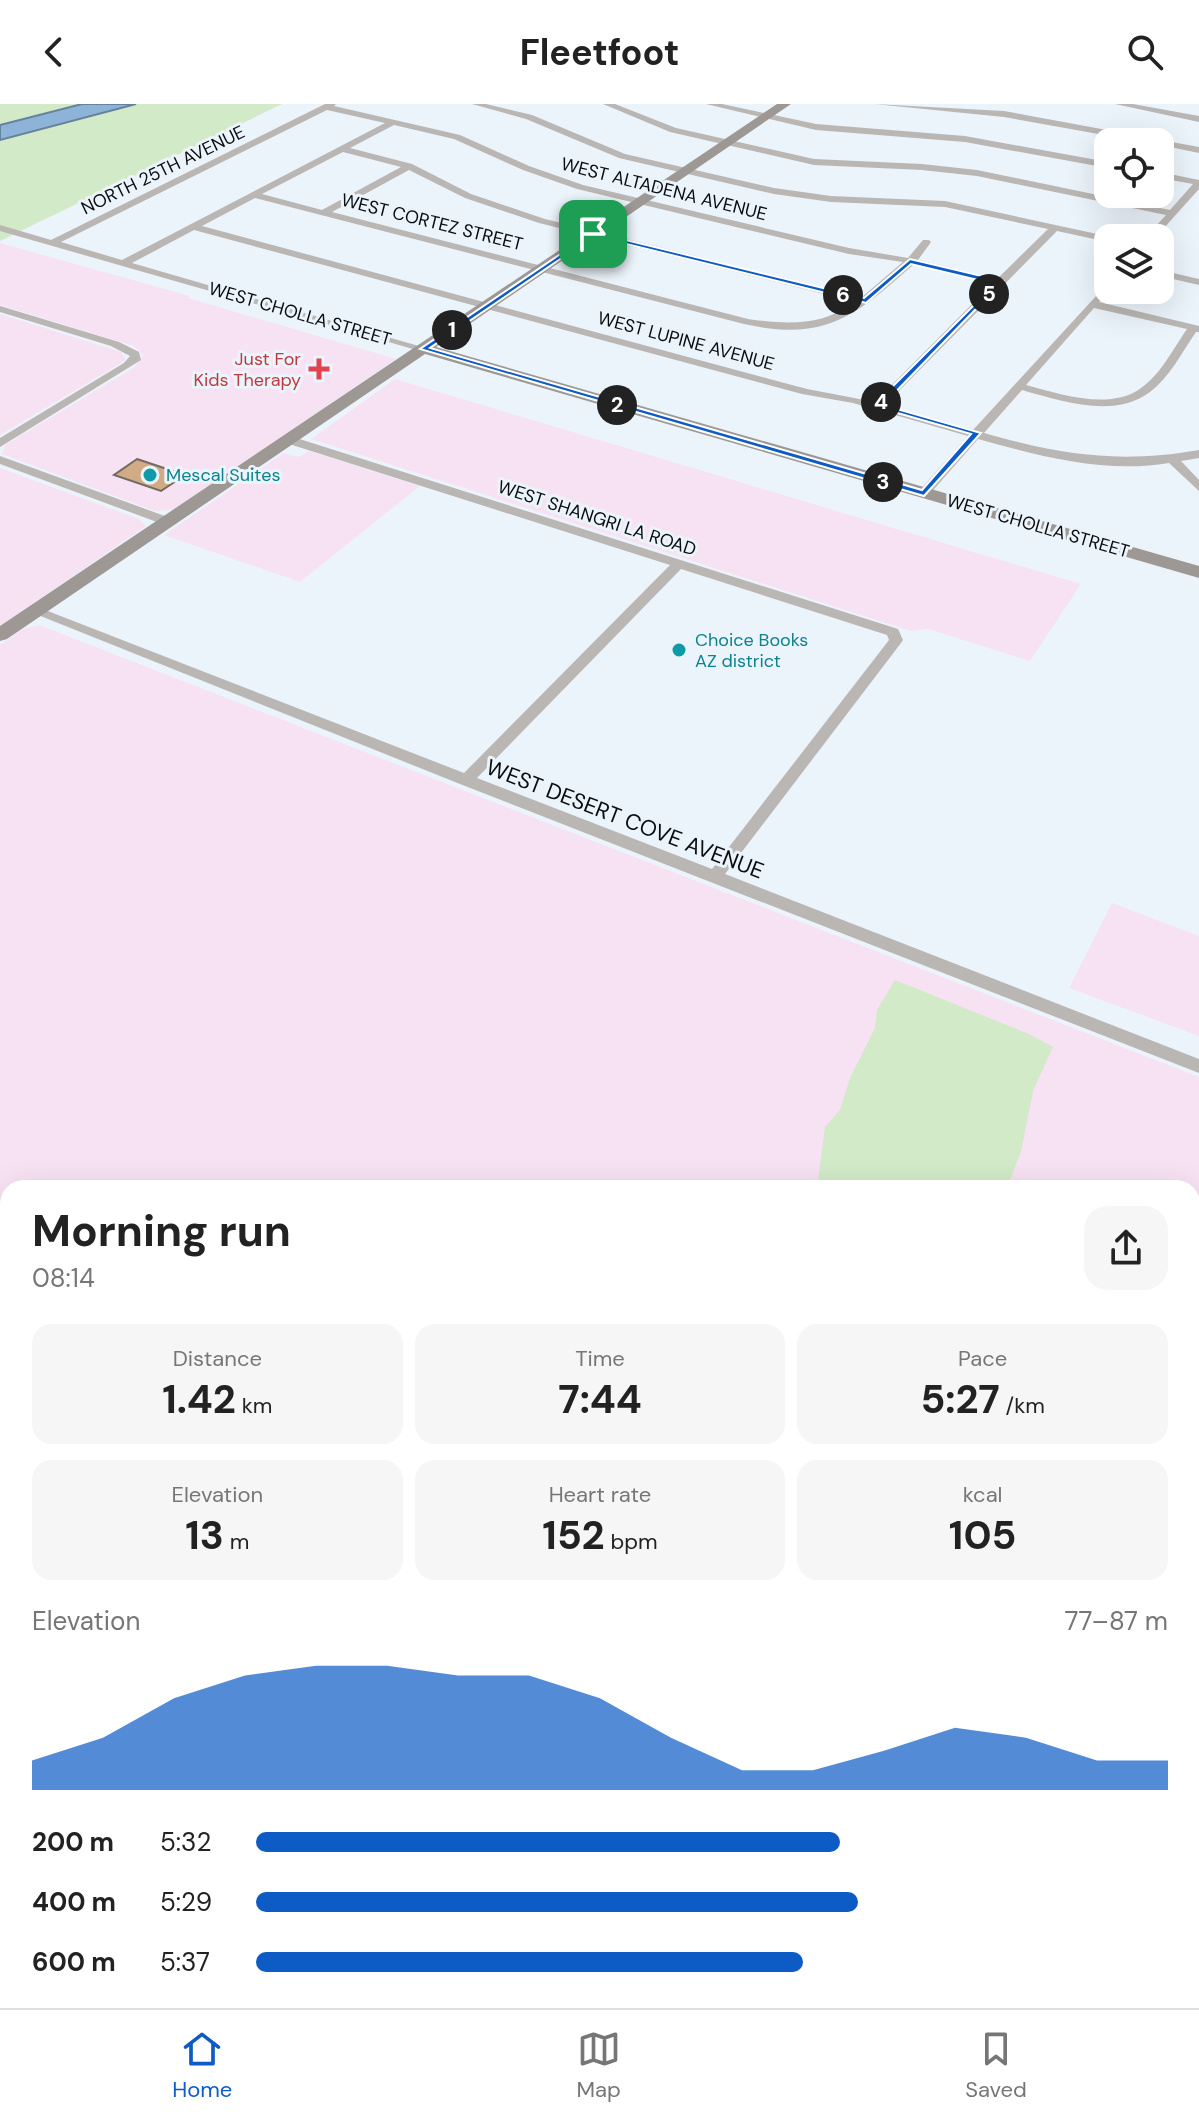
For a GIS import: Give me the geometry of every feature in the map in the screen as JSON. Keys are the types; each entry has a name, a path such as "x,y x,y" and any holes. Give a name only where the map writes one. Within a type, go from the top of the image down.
{"street":[{"path":"476,104 529,117 622,156 792,195 853,204 907,200 945,204 1094,236"},
{"path":"607,104 655,124 825,164 903,166 977,173 1172,213"},
{"path":"710,104 834,130 990,142 1094,162"},
{"path":"0,635 785,104"},
{"path":"878,104 1004,114 1094,130"},
{"path":"1119,104 1199,119"},
{"name":"WEST ALTADENA AVENUE","path":"329,105 469,141 558,180 640,202 1000,283"},
{"name":"NORTH 25TH AVENUE","path":"52,243 329,105"},
{"path":"124,263 393,122"},
{"path":"1174,145 1199,150"},
{"path":"342,149 409,166 463,198 593,234 866,301"},
{"path":"324,213 409,166"},
{"path":"1174,178 1199,183"},
{"path":"1162,224 1199,183"},
{"name":"WEST CORTEZ STREET","path":"253,195 748,322 811,332 845,316 866,301 926,242"},
{"name":"WEST LUPINE AVENUE","path":"194,227 806,392 877,406 1086,459 1143,462 1199,454"},
{"path":"877,406 1055,227"},
{"name":"WEST CHOLLA STREET","path":"0,228 1199,572"},
{"path":"1174,276 1199,282"},
{"path":"924,493 1094,302"},
{"path":"1019,386 1079,401 1111,402 1144,392 1197,328 1092,304"},
{"path":"0,309 115,344 135,354 135,360 128,365 0,443"},
{"name":"WEST SHANGRI LA ROAD","path":"290,440 893,632 896,640 715,876"},
{"path":"0,460 169,522"},
{"path":"1173,460 1199,487"},
{"path":"465,781 679,563"},
{"name":"WEST DESERT COVE AVENUE","path":"35,611 1199,1066"}],"shaded area":[{"path":"0,243 190,296 188,298 396,359 175,509 155,511 2,454 5,445 135,367 143,355 134,346 0,305"},
{"path":"0,314 121,352 126,360 0,435"},
{"path":"395,379 1081,584 1030,661 928,629 911,631 311,439"},
{"path":"309,451 420,486 300,582 164,535 284,453 299,457"},
{"path":"0,468 139,519 146,526 0,626"},
{"path":"39,625 1199,1077 1199,1180 0,1180 0,645 23,629"},
{"path":"1112,903 1199,936 1199,1036 1069,988"}],"green space":[{"path":"0,104 282,104 0,241"},
{"path":"895,980 1029,1034 1053,1047 1033,1091 1021,1151 1010,1180 818,1180 825,1127 840,1110 850,1078 875,1028 877,1010"}],"water":[{"path":"82,104 136,104 0,140 0,125"}],"building":[{"name":"Mescal Suites","path":"137,459 185,475 161,491 114,475"}],"place":[{"name":"Just For Kids Therapy","path":"319,369"},
{"name":"Mescal Suites","path":"150,475"},
{"name":"Choice Books AZ district","path":"679,650"}],"route":[{"path":"593,234 866,301 910,261 1000,283 877,406 977,433 924,493 424,349 593,234"}]}
